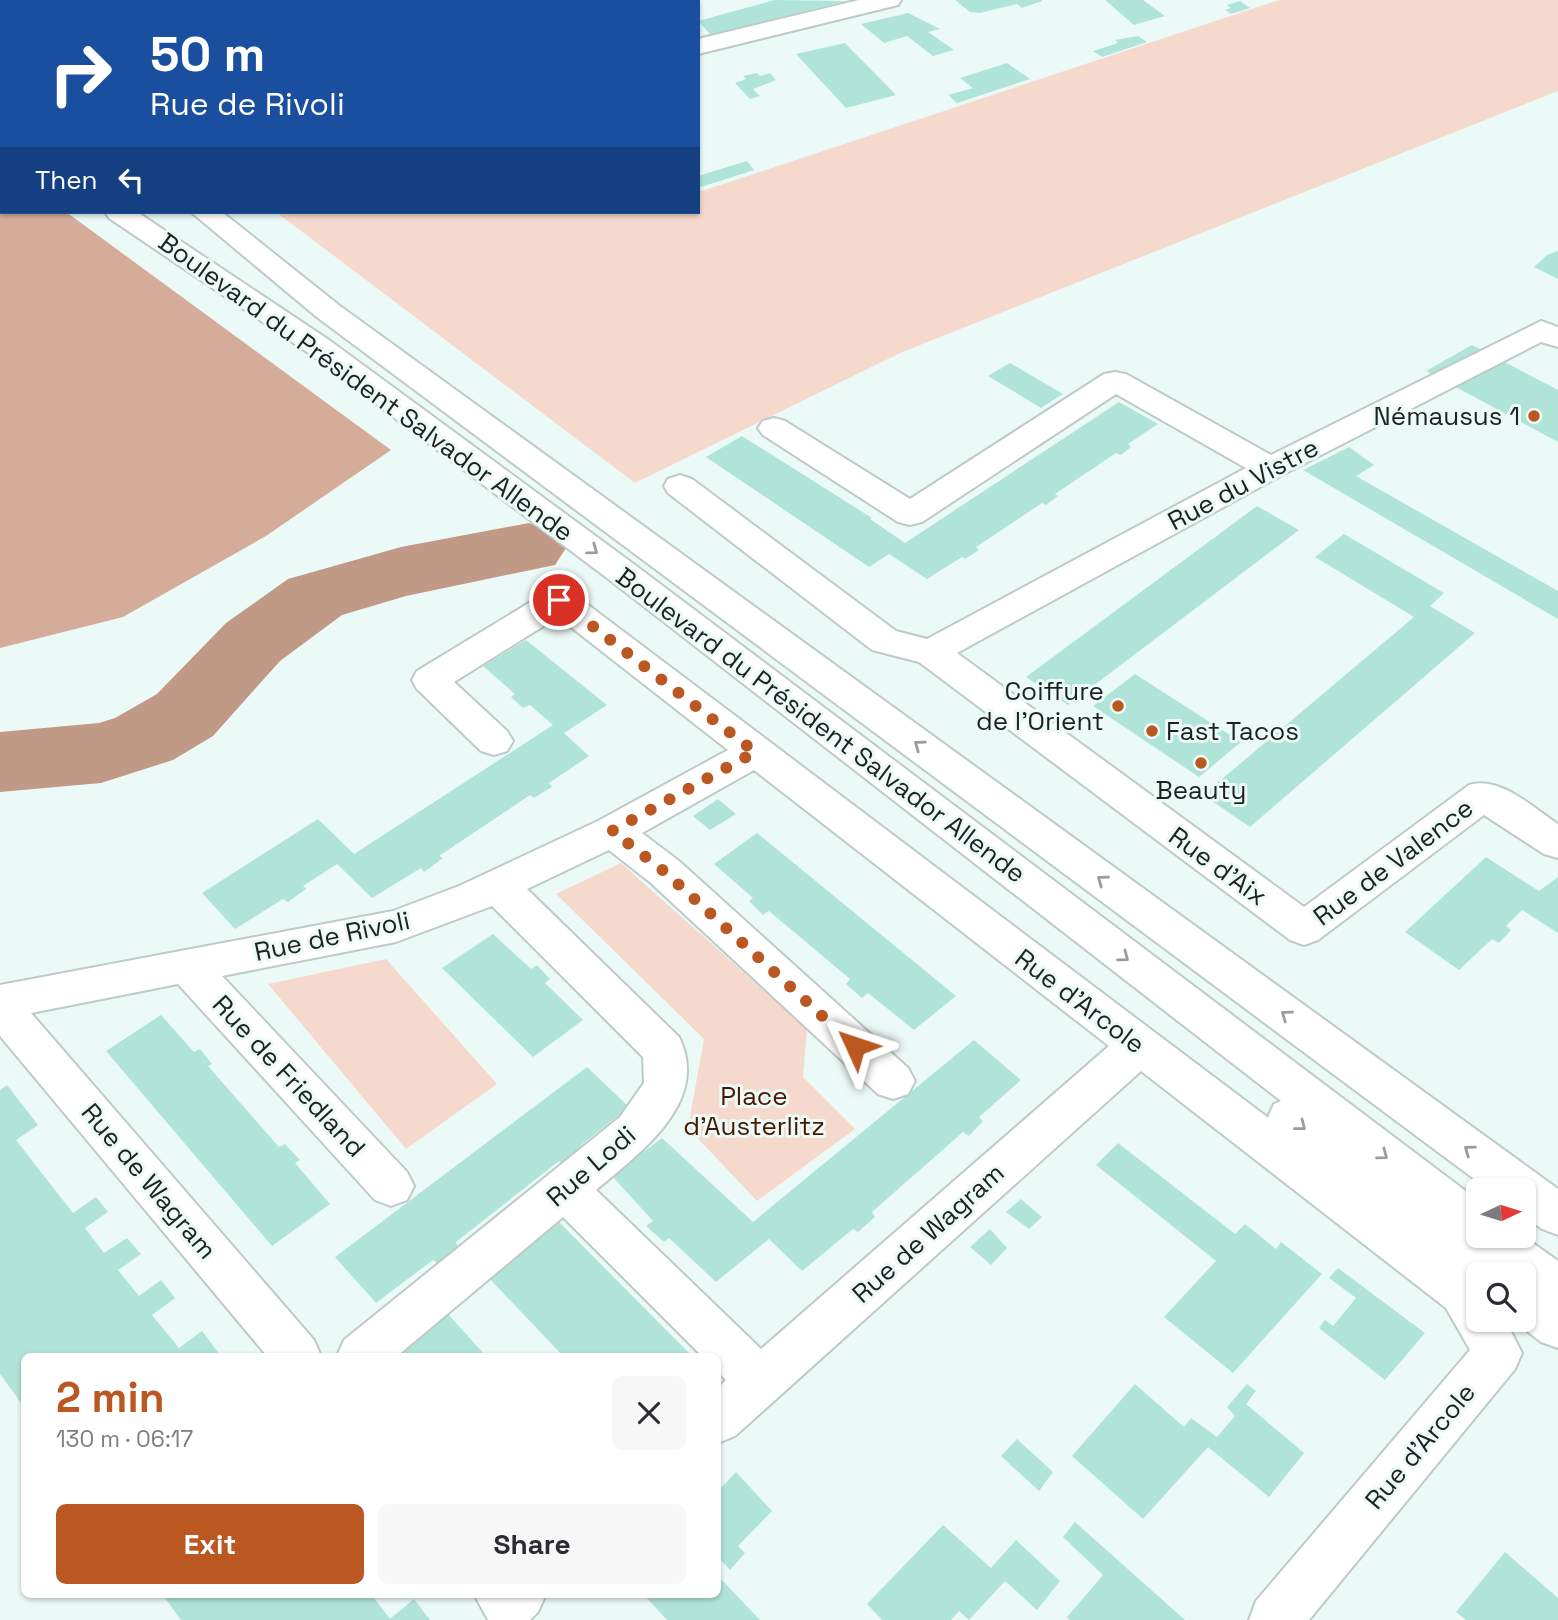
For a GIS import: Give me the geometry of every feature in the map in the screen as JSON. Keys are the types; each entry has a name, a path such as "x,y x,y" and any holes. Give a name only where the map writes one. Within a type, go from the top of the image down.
{"street":[{"path":"700,47 889,0"},
{"name":"Boulevard du Président Salvador Allende","path":"122,214 318,346 623,573 1466,1218"},
{"name":"Boulevard du Président Salvador Allende","path":"207,214 329,312 1542,1202"},
{"name":"Rue du Vistre","path":"931,652 1271,468 1541,330 1558,338"},
{"path":"774,428 910,514 1115,381 1271,468"},
{"path":"680,486 885,641 931,652"},
{"path":"623,573 708,668 1476,1262"},
{"name":"Rue d'Arcole","path":"494,741 430,680 559,600 1463,1293 1497,1353 1275,1620"},
{"name":"Rue d'Aix","path":"931,652 1024,724 1304,929"},
{"name":"Rue de Rivoli","path":"0,1004 187,965 396,926 497,885 612,831 755,752"},
{"name":"Rue de Valence","path":"1304,929 1483,795 1558,843"},
{"path":"612,831 665,872 893,1081"},
{"name":"Rue Lodi","path":"365,1353 636,1130 666,1087 664,1050 497,885"},
{"name":"Rue de Friedland","path":"187,965 391,1186"},
{"name":"Rue de Wagram","path":"0,1004 294,1353"},
{"name":"Rue de Wagram","path":"721,1416 1139,1046"},
{"path":"565,1189 760,1381"},
{"path":"1504,1248 1558,1289"},
{"path":"1536,1309 1558,1326"}],"green space":[{"path":"1279,0 1558,0 1558,91 900,353 635,483 279,214 700,214 700,190"},
{"name":"Place d'Austerlitz","path":"621,863 807,1029 803,1077 855,1129 757,1201 688,1128 704,1039 556,894"},
{"path":"386,959 497,1084 406,1149 268,984"}],"shaded area":[{"path":"0,214 69,214 391,450 266,536 123,617 0,648"}],"building":[{"path":"775,0 845,1 711,35 700,20"},
{"path":"955,0 1042,1 1022,8 1017,4 980,13 970,12"},
{"path":"1105,0 1143,0 1165,16 1134,25"},
{"path":"1240,1 1250,8 1231,14 1225,10 1231,8 1227,5"},
{"path":"908,13 940,29 928,32 954,50 933,56 907,36 884,43 861,24"},
{"path":"1138,36 1147,42 1102,57 1093,51 1118,43 1115,40"},
{"path":"845,43 896,95 846,108 796,54"},
{"path":"1007,63 1030,79 957,103 948,95 973,88 960,78"},
{"path":"757,73 760,76 770,73 776,80 753,89 760,96 750,99 735,83 746,79 743,76"},
{"path":"747,161 754,170 701,187 700,175"},
{"path":"1558,251 1558,279 1534,267 1547,255"},
{"name":"Némausus 1","path":"1472,345 1558,390 1558,442 1426,371"},
{"path":"1010,363 1063,394 1041,408 988,376"},
{"path":"1119,402 1158,424 1128,444 1131,447 1121,455 1116,453 1055,494 1058,496 1046,505 1042,503 976,547 979,550 965,559 962,557 927,579 889,554 869,567 706,457 742,436 872,518 870,519 905,543"},
{"path":"1349,447 1374,465 1356,476 1558,591 1558,619 1303,470"},
{"path":"1257,506 1299,530 1068,705 1026,677"},
{"path":"1344,534 1444,593 1430,606 1475,633 1250,827 1203,795 1414,617 1315,557"},
{"path":"526,640 607,705 564,733 589,756 549,783 552,787 534,798 530,795 439,856 443,858 424,872 421,868 372,898 337,864 303,886 306,889 288,902 283,899 235,929 202,893 318,819 354,854 553,725 530,705 523,708 511,697 515,694 483,666"},
{"path":"1135,674 1241,742 1199,777 1093,706"},
{"path":"718,799 736,814 710,830 693,816"},
{"path":"757,833 956,996 914,1030 868,993 862,998 846,984 850,979 769,911 763,915 749,901 753,898 714,864"},
{"path":"1486,857 1539,891 1558,877 1558,933 1522,910 1506,926 1511,930 1499,943 1492,939 1459,970 1405,932"},
{"path":"493,934 531,969 537,965 550,979 545,983 583,1020 533,1057 442,968"},
{"path":"161,1015 194,1052 200,1049 212,1064 208,1066 279,1147 285,1144 300,1160 295,1163 330,1204 272,1246 106,1051"},
{"path":"974,1040 1021,1080 979,1117 983,1121 969,1136 963,1132 872,1212 875,1217 858,1232 853,1229 802,1271 769,1239 716,1282 669,1238 664,1242 646,1226 653,1221 612,1176 662,1138 753,1222"},
{"path":"587,1067 629,1107 580,1146 583,1151 565,1166 559,1161 456,1242 458,1248 439,1264 433,1260 376,1303 335,1257"},
{"path":"7,1085 38,1125 16,1140 73,1213 96,1197 108,1212 85,1228 104,1253 127,1238 141,1254 118,1270 139,1296 161,1280 175,1298 152,1315 179,1348 202,1331 219,1353 21,1353 21,1403 0,1374 0,1090"},
{"path":"1118,1143 1235,1234 1245,1224 1276,1249 1281,1242 1322,1274 1233,1373 1164,1317 1216,1261 1096,1165"},
{"path":"1021,1199 1042,1217 1029,1229 1006,1212"},
{"path":"559,1222 689,1353 560,1353 488,1277"},
{"path":"990,1229 1007,1248 991,1265 970,1247"},
{"path":"1338,1268 1425,1333 1385,1380 1319,1328 1325,1320 1333,1326 1356,1298 1329,1278"},
{"path":"446,1312 483,1353 397,1353"},
{"path":"1135,1384 1184,1427 1191,1418 1217,1437 1235,1416 1227,1407 1247,1384 1256,1391 1246,1404 1304,1453 1269,1497 1208,1447 1143,1519 1072,1456"},
{"path":"1017,1439 1053,1472 1039,1491 1001,1456"},
{"path":"736,1472 772,1511 738,1546 745,1553 730,1570 721,1560 721,1488"},
{"path":"1075,1522 1185,1620 1070,1620 1067,1617 1103,1575 1063,1537"},
{"path":"943,1525 991,1568 1016,1540 1060,1581 1037,1610 1005,1581 969,1620 959,1611 951,1620 882,1620 867,1604"},
{"path":"1505,1552 1558,1598 1558,1620 1466,1620 1456,1612"},
{"path":"721,1579 760,1620 667,1620 647,1598 721,1598"},
{"path":"165,1598 374,1598 390,1619 414,1599 430,1620 181,1620"}],"waterway":[{"path":"0,762 101,753 144,739 185,715 253,642 315,597 401,572 529,548"}],"place":[{"name":"Némausus 1","path":"1534,416"},
{"name":"Coiffure de l'Orient","path":"1118,706"},
{"name":"Fast Tacos","path":"1152,731"},
{"name":"Beauty","path":"1201,763"}],"route":[{"path":"559,600 755,752 612,831 665,872 855,1046"}]}
